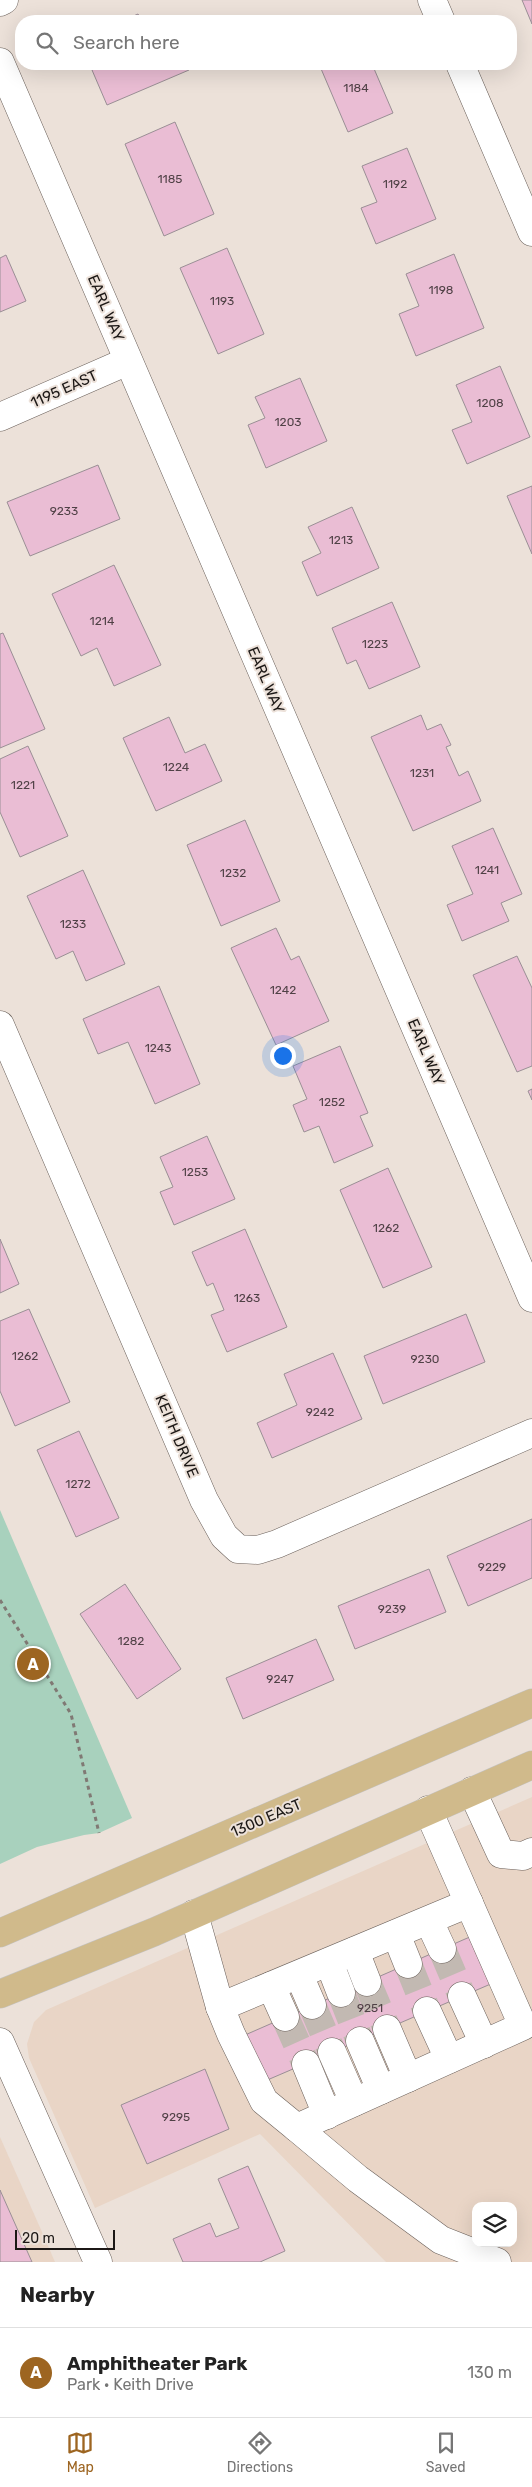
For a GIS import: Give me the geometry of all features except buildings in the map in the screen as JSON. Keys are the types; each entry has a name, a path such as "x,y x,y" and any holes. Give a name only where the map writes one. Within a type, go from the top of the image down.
{"main road":[{"name":"1300 EAST","path":"0,1933 532,1703"},
{"path":"0,1994 194,1914 532,1765"}],"street":[{"path":"0,2 4,0"},
{"path":"432,0 438,15"},
{"name":"EARL WAY","path":"0,62 532,1298"},
{"path":"463,70 532,232"},
{"name":"1195 EAST","path":"0,417 128,361"},
{"name":"KEITH DRIVE","path":"0,1025 204,1500 224,1536 238,1549 258,1550 277,1544 532,1433"},
{"path":"472,1791 501,1854 523,1856 532,1852"},
{"path":"297,2128 523,2026 428,1810"},
{"path":"220,2008 469,1903"},
{"path":"194,1914 220,2008 264,2101 358,2179 441,2240 497,2262"},
{"path":"429,1921 442,1949"},
{"path":"396,1934 408,1964"},
{"path":"355,1951 367,1982"},
{"path":"329,1962 341,1993"},
{"path":"298,1975 312,2005"},
{"path":"271,1986 285,2017"},
{"path":"462,1996 484,2044"},
{"path":"427,2011 449,2059"},
{"path":"387,2029 408,2078"},
{"path":"360,2040 381,2090"},
{"path":"0,2042 98,2262"},
{"path":"332,2052 354,2102"},
{"path":"306,2064 327,2114"}],"path":[{"path":"0,1600 71,1714 99,1833"}],"shaded area":[{"path":"532,1797 532,2262 386,2262 260,2134 95,2208 29,2058 27,2044 34,2022 46,2010"},
{"path":"0,2137 42,2232 55,2262 0,2262"}],"green space":[{"path":"0,1510 132,1818 99,1833 37,1847 0,1864"}],"tunnel":[{"path":"442,1949 462,1996"},
{"path":"408,1964 427,2011"},
{"path":"367,1982 387,2029"},
{"path":"341,1993 360,2041"},
{"path":"312,2005 332,2052"},
{"path":"285,2017 306,2064"}],"place":[{"name":"Amphitheater Park","path":"33,1664"}]}
